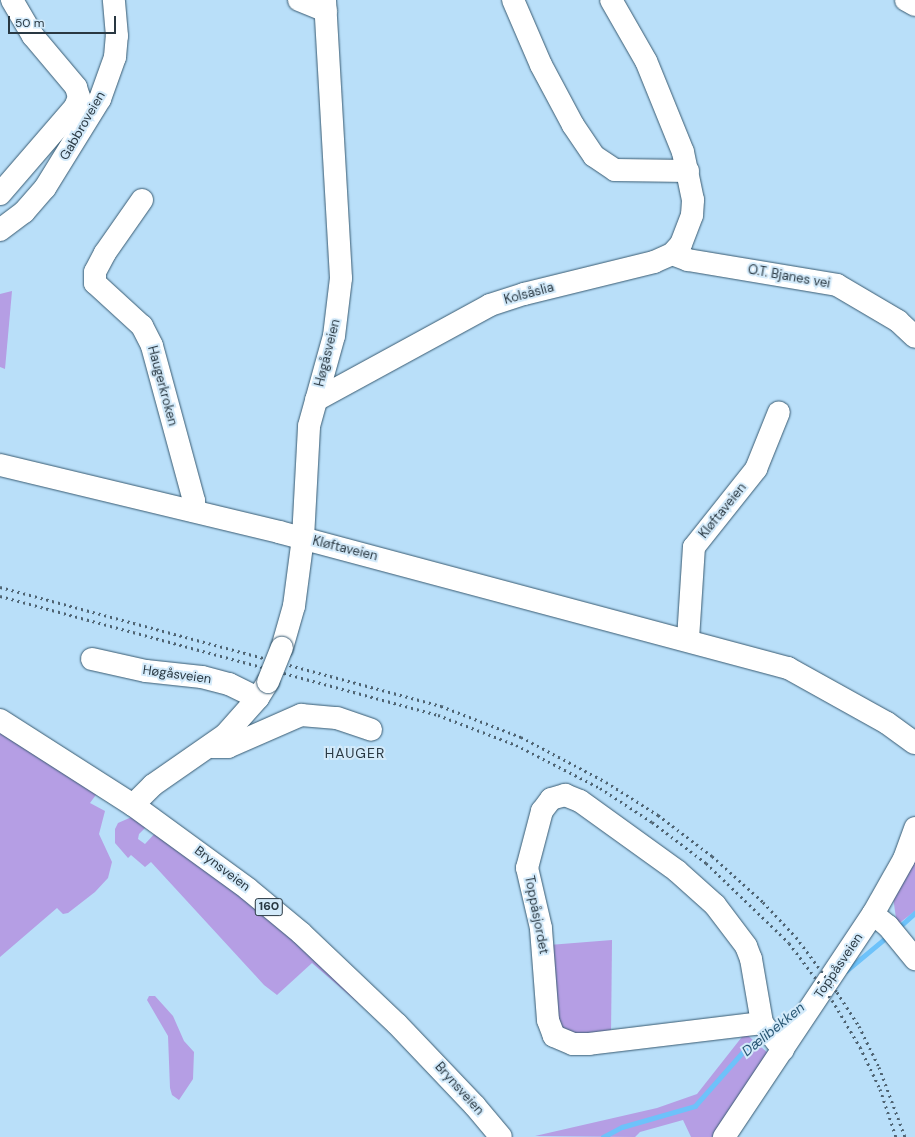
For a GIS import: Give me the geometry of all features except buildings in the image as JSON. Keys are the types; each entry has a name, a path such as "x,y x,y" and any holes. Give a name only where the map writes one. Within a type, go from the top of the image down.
{"street":[{"path":"0,194 74,107 79,97 76,88 33,36 12,0"},
{"name":"Gabbroveien","path":"2,225 24,212 45,188 100,99 114,57 118,36 114,0"},
{"path":"299,0 326,5"},
{"path":"513,0 541,65 573,125 594,156 616,170 688,171"},
{"path":"611,0 661,93 688,171 693,200 692,215 681,244 672,254"},
{"path":"906,0 915,5"},
{"name":"Høgåsveien","path":"133,805 153,785 211,747 237,724 263,690 282,648 294,606 303,538 307,439 334,336 341,278 326,5"},
{"name":"Haugerkroken","path":"142,200 105,253 95,272 95,283 142,326 152,346 194,501 193,511"},
{"name":"Kolsåslia","path":"316,400 490,305 524,294 637,268 672,254"},
{"name":"O.T. Bjanes vei","path":"672,254 688,260 836,285 898,321 915,337"},
{"name":"Kløftaveien","path":"688,639 694,547 756,469 779,412"},
{"name":"Kløftaveien","path":"0,465 303,538 688,639 788,668 887,723 915,743"},
{"name":"Høgåsveien","path":"92,659 146,671 202,677 229,684 263,690"},
{"name":"Høgåsveien","path":"211,747 228,747 301,715 337,718 371,730"},
{"name":"Brynsveien","path":"0,720 133,805 204,855 301,933 424,1050 501,1137"},
{"name":"Toppåsjordet","path":"762,1023 589,1044 573,1044 554,1036 548,1020 541,928 527,868 539,818 551,799 565,795 580,801 677,871 715,905 734,928 752,959 762,1023 783,1050"},
{"name":"Toppåsveien","path":"724,1137 874,914 904,859 915,828"},
{"path":"874,914 888,926 915,959"}],"shaded area":[{"path":"12,291 5,369 0,367 0,294"},
{"path":"0,730 98,792 90,803 105,811 99,834 112,862 108,878 95,892 68,913 63,914 57,908 0,957"},
{"path":"134,816 146,827 139,834 138,839 145,844 157,831 261,910 385,1026 312,963 277,995 264,985 151,862 145,867 131,855 128,858 115,843 115,829 118,823"},
{"path":"915,845 915,911 897,925 893,897"},
{"path":"612,940 611,1036 584,1041 554,1024 549,945"},
{"path":"149,996 155,996 173,1016 184,1041 194,1052 193,1079 179,1100 172,1095 170,1088 168,1036 147,1000"},
{"path":"745,1033 768,1053 712,1137 691,1137 683,1120 640,1132 635,1137 535,1136 657,1108 697,1094"}],"waterway":[{"name":"Dælibekken","path":"897,929 915,913"},
{"name":"Dælibekken","path":"846,971 888,936"},
{"name":"Dælibekken","path":"773,1027 800,1006"},
{"name":"Dælibekken","path":"603,1137 622,1127 695,1106 747,1047 764,1034"}],"railway":[{"path":"0,587 441,706 521,737 606,782 658,815 712,856 763,902 796,937 837,992 859,1026 879,1067 905,1137"},
{"path":"0,596 438,715 516,745 600,788 652,822 706,863 789,943 832,1000 860,1047 880,1089 896,1137"}],"district":[{"name":"HAUGER","path":"355,753"}]}
